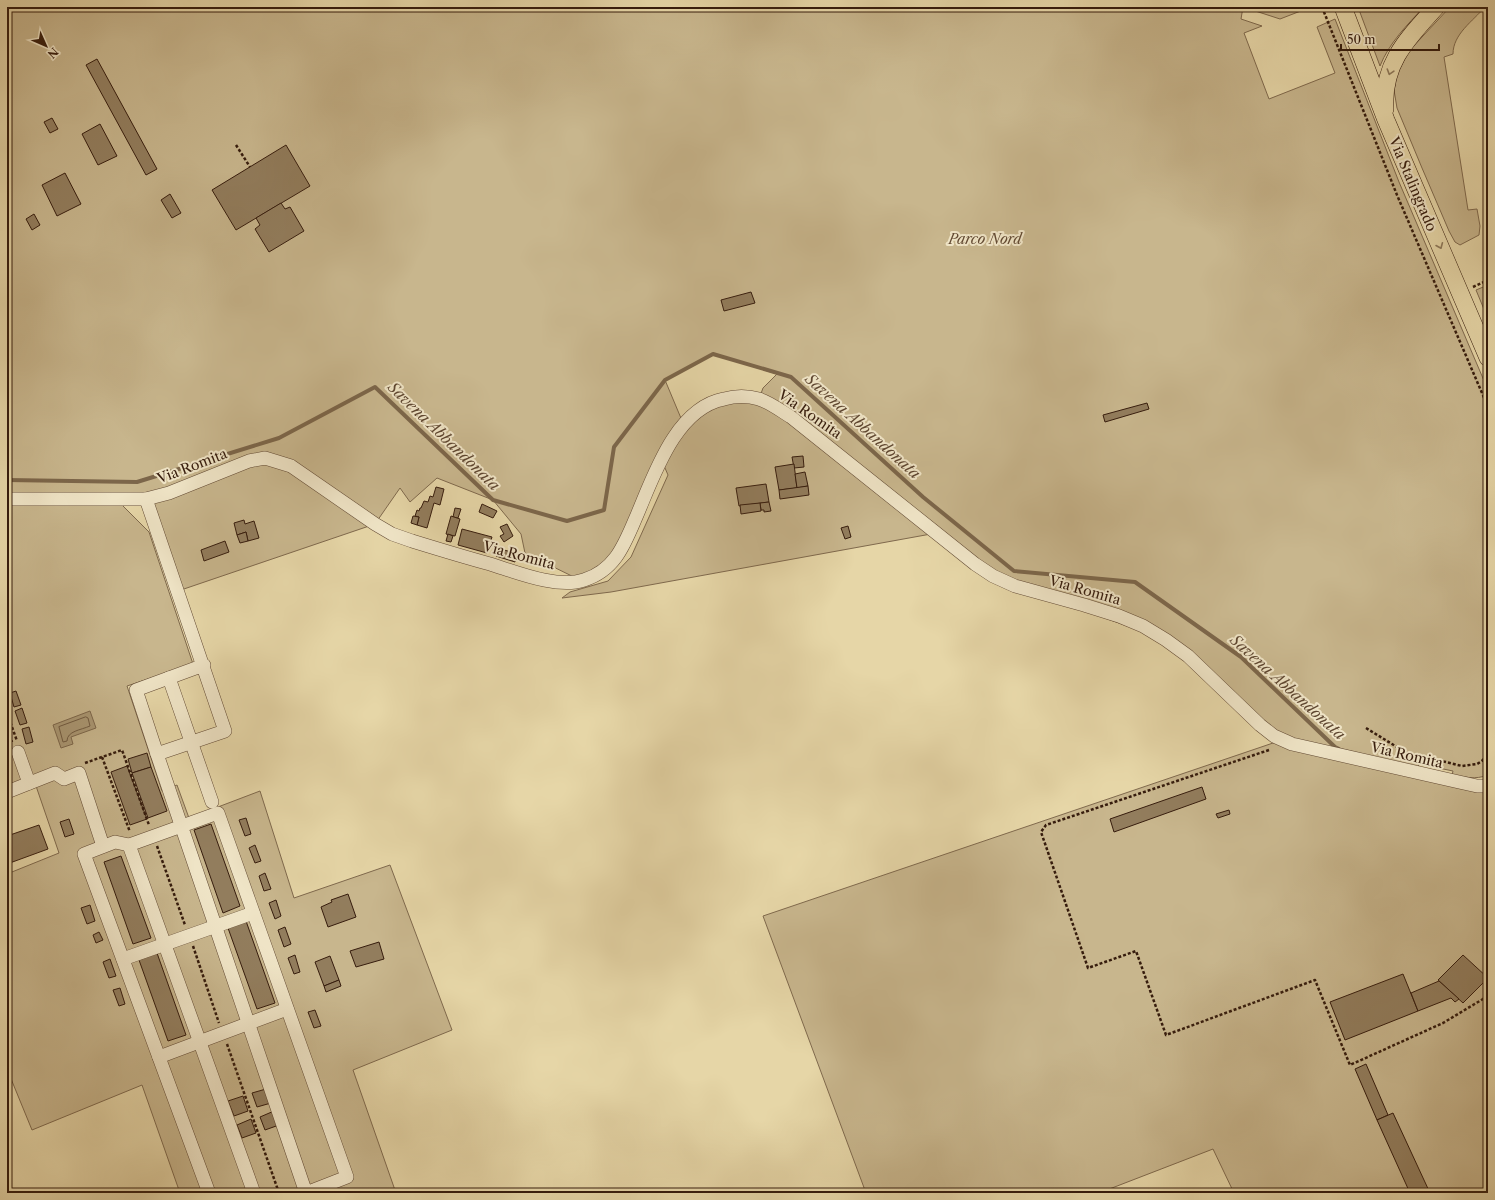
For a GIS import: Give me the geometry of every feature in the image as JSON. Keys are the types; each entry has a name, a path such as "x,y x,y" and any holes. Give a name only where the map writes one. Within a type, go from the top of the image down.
{"main road":[{"name":"Via Stalingrado","path":"1343,7 1386,120 1488,358"},
{"path":"1386,120 1385,95 1394,61 1403,44 1436,7"}],"street":[{"name":"Via Romita","path":"7,499 146,499 169,493 249,461 265,458 291,466 392,534 543,580 567,583 582,581 593,577 604,570 616,558 623,548 650,483 671,442 683,424 705,404 716,400 730,397 759,399 791,417 975,564 993,576 1015,586 1119,616 1144,626 1166,640 1188,656 1260,725 1274,736 1292,744 1344,757 1477,786 1488,786"},
{"path":"146,499 204,665 225,731 157,754"},
{"path":"204,665 136,690 157,754 181,825 216,926 306,1193 347,1177 218,812 181,825 132,844 115,842 84,854 209,1193"},
{"path":"169,678 212,802"},
{"path":"18,752 29,783"},
{"path":"7,792 55,773 64,778 79,773 103,846"},
{"path":"132,844 164,944 254,1193"},
{"path":"123,959 253,913"},
{"path":"159,1057 287,1009"}],"path":[{"path":"1322,7 1397,195 1488,407"},
{"path":"236,145 250,167"},
{"path":"7,713 20,751 18,752"},
{"path":"7,726 16,752 18,752"},
{"path":"1366,728 1405,752 1462,766 1470,766 1482,761 1487,757 1488,752"},
{"path":"1269,750 1046,825 1041,832 1088,968 1136,951 1166,1035 1315,980 1350,1065 1444,1023 1488,996"},
{"path":"102,757 132,844"}],"green space":[{"name":"Parco Nord","path":"7,7 1243,7 1241,19 1262,26 1244,33 1269,99 1335,73 1317,27 1335,19 1399,182 1488,390 1488,775 1474,778 1452,775 1453,771 1419,764 1418,768 1338,748 1317,731 1344,757 1488,794 1488,1193 1234,1193 1213,1149 1099,1193 866,1193 763,916 1276,742 1166,640 1033,592 931,534 611,592 562,598 570,592 608,581 631,557 668,475 662,461 623,548 582,581 525,553 521,534 493,500 437,478 410,502 400,488 375,524 178,591 146,499 7,499","holes":["713,354 777,374 763,388 759,399 705,405 683,423 665,380"]},
{"path":"1243,7 1311,7 1280,19"},
{"path":"1358,7 1424,7 1393,42 1380,66"},
{"path":"1450,7 1485,7 1464,28 1456,40 1453,54 1444,57 1468,210 1477,209 1480,226 1479,235 1460,245 1455,242 1449,231 1422,168 1397,108 1394,90 1397,74 1409,51"},
{"path":"1488,285 1488,319 1476,290"},
{"path":"120,503 149,532 193,664 127,686 162,791 177,785 189,818 260,791 294,898 390,865 452,1030 353,1070 396,1193 180,1193 142,1085 32,1130 7,1069 7,874 59,853 36,786 7,796 7,505"}],"water":[{"path":"90,711 96,728 71,737 73,744 61,748 53,725"}],"building":[{"path":"97,59 157,169 146,175 86,65"},
{"path":"52,118 58,129 50,133 44,122"},
{"path":"100,124 117,156 98,165 82,134"},
{"path":"286,145 310,186 236,230 212,190"},
{"path":"65,173 81,204 57,216 42,185"},
{"path":"170,194 181,213 172,218 161,200"},
{"path":"281,203 285,209 290,207 304,231 269,252 255,229 260,225 256,218"},
{"path":"34,214 40,225 32,230 26,219"},
{"path":"751,292 755,303 724,311 721,300"},
{"path":"1147,403 1149,409 1105,422 1103,415"},
{"path":"803,456 804,467 794,468 792,457"},
{"path":"794,464 797,488 779,490 775,467"},
{"path":"805,472 808,486 797,488 795,474"},
{"path":"766,484 769,502 739,506 736,488"},
{"path":"808,486 809,495 780,499 779,490"},
{"path":"436,487 444,489 440,505 434,503 427,528 417,525 419,517 415,516 417,510 419,511 424,501 428,502 430,496 433,497"},
{"path":"769,502 771,511 764,512 764,510 761,510 760,503"},
{"path":"760,503 761,511 741,514 740,505"},
{"path":"482,504 497,511 493,518 479,512"},
{"path":"455,508 461,509 458,518 453,517"},
{"path":"413,516 419,517 417,525 411,523"},
{"path":"451,516 460,519 455,536 446,534"},
{"path":"244,520 245,524 254,521 259,538 248,541 246,532 237,535 234,523"},
{"path":"507,524 513,536 504,542 500,536 504,534 500,527"},
{"path":"848,526 851,537 845,539 841,528"},
{"path":"462,529 492,537 487,553 458,545"},
{"path":"246,532 248,541 240,543 237,535"},
{"path":"448,534 453,536 451,542 446,541"},
{"path":"225,541 229,552 204,561 201,550"},
{"path":"498,548 517,554 515,562 496,556"},
{"path":"16,691 21,705 14,707 10,693"},
{"path":"22,708 27,723 20,725 15,711"},
{"path":"29,727 33,742 26,744 22,729"},
{"path":"147,753 151,767 132,773 128,759"},
{"path":"127,766 147,819 130,825 111,772"},
{"path":"151,767 167,811 148,818 132,773"},
{"path":"1202,787 1206,799 1114,832 1110,819"},
{"path":"1229,810 1230,814 1218,818 1216,814"},
{"path":"246,818 251,834 245,836 239,820"},
{"path":"69,819 74,834 65,837 60,822"},
{"path":"211,824 240,906 223,913 194,830"},
{"path":"39,825 48,849 7,864 7,836"},
{"path":"255,845 261,861 255,863 249,848"},
{"path":"121,856 151,938 133,944 104,862"},
{"path":"265,873 271,889 264,891 259,876"},
{"path":"348,894 356,917 328,927 321,907 332,902 331,900"},
{"path":"276,900 281,916 275,919 269,903"},
{"path":"90,905 95,921 87,924 81,908"},
{"path":"246,921 275,1003 257,1009 228,928"},
{"path":"285,927 291,944 284,947 278,930"},
{"path":"99,932 103,940 96,943 93,935"},
{"path":"379,942 384,959 356,967 350,951"},
{"path":"157,953 186,1035 168,1041 139,960"},
{"path":"295,955 300,972 294,974 288,958"},
{"path":"1463,955 1488,978 1463,1003 1438,980"},
{"path":"330,956 339,980 324,986 315,962"},
{"path":"110,959 116,976 109,978 103,962"},
{"path":"1403,974 1418,1011 1345,1040 1330,1002"},
{"path":"339,980 341,986 326,992 324,986"},
{"path":"1439,981 1459,999 1455,1002 1451,998 1418,1011 1411,993"},
{"path":"120,988 125,1004 119,1006 113,990"},
{"path":"315,1010 321,1026 314,1028 308,1012"},
{"path":"1366,1064 1388,1115 1377,1120 1355,1069"},
{"path":"266,1089 271,1103 257,1107 252,1093"},
{"path":"243,1096 248,1111 234,1116 228,1101"},
{"path":"274,1111 279,1125 265,1130 260,1117"},
{"path":"1393,1113 1430,1193 1410,1193 1377,1120"},
{"path":"251,1119 256,1133 242,1138 237,1125"}],"waterway":[{"name":"Savena Abbandonata","path":"7,480 137,482 279,438 375,387 493,500 567,521 604,510 614,447 665,380 713,354 791,377 923,497 1014,571 1135,582 1241,657 1335,747 1339,749"}]}
